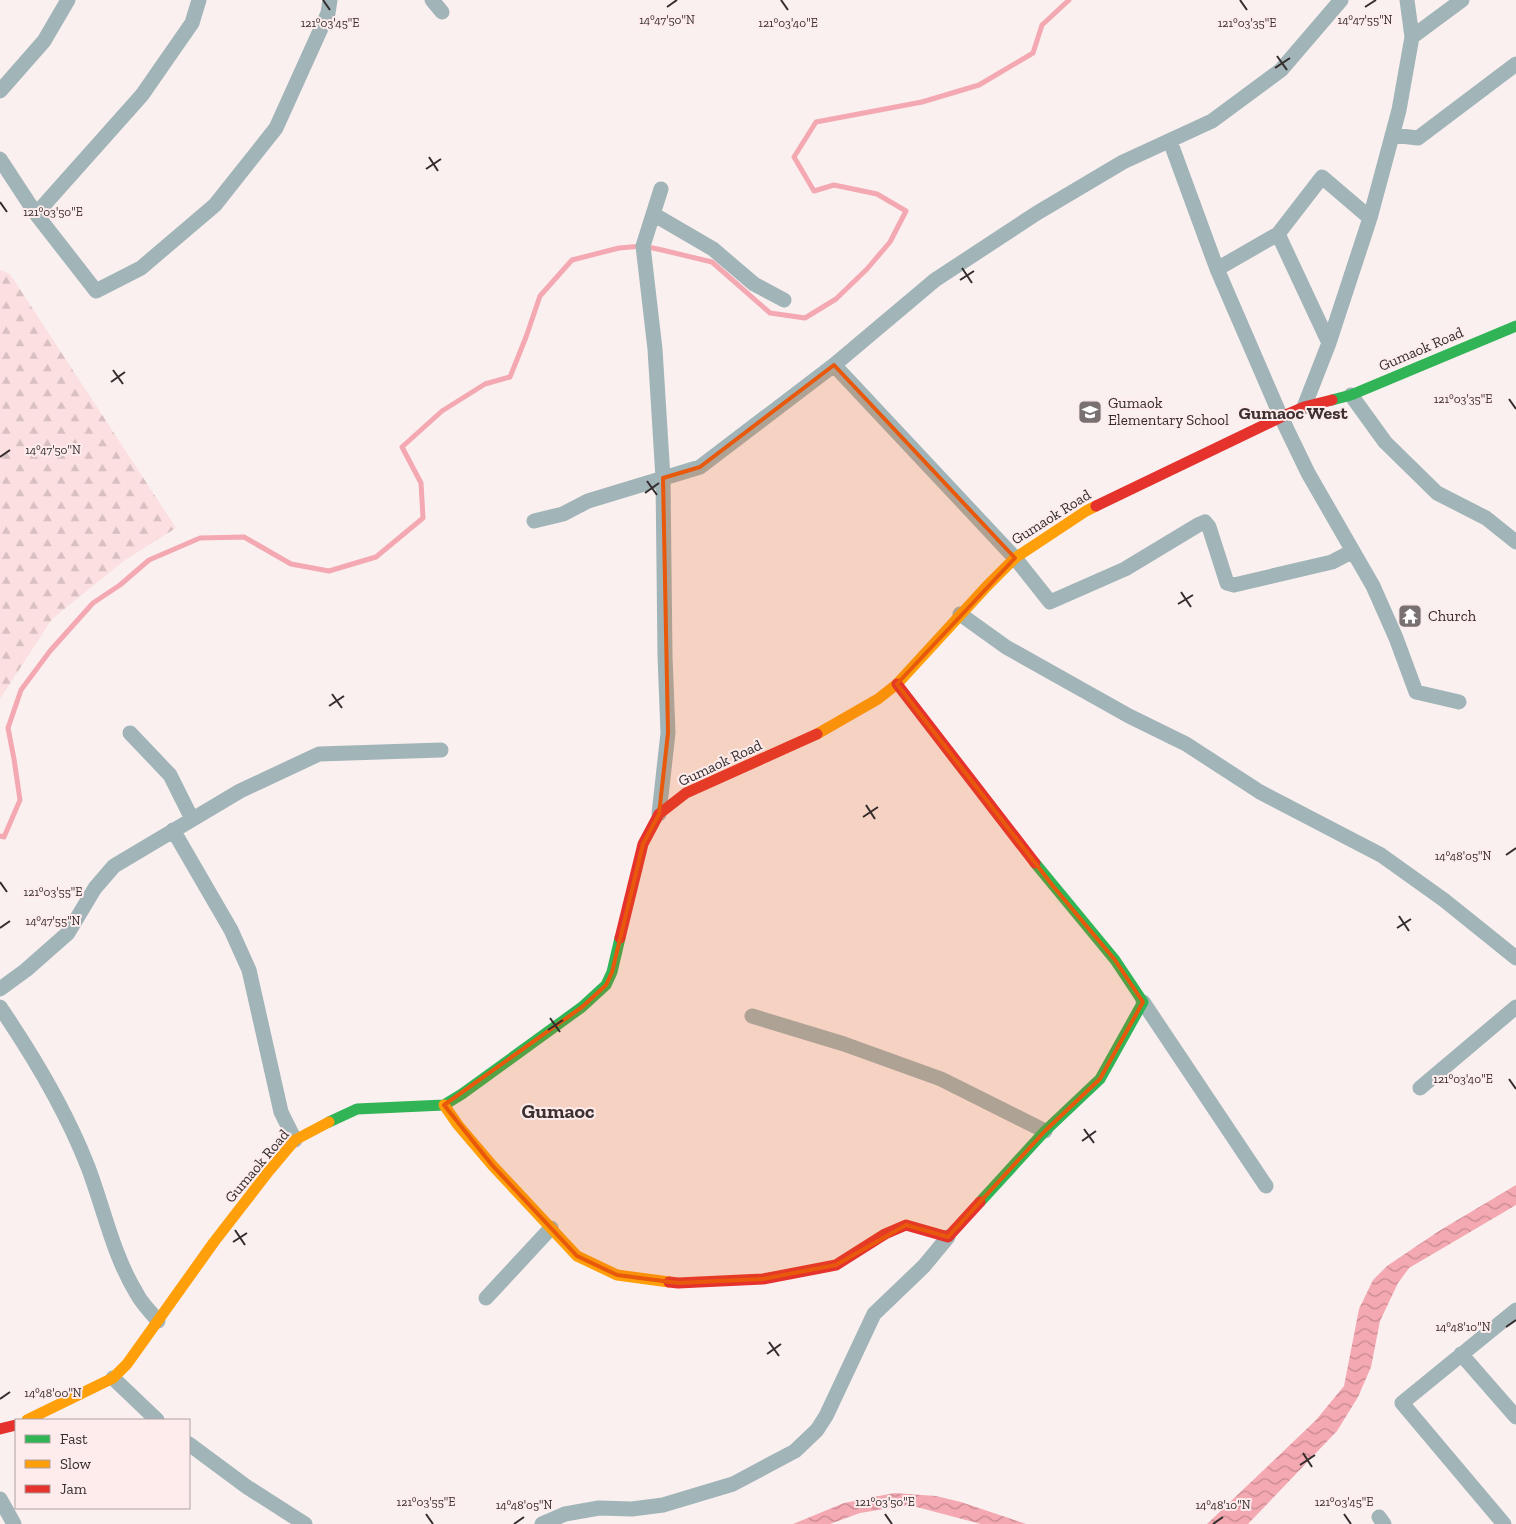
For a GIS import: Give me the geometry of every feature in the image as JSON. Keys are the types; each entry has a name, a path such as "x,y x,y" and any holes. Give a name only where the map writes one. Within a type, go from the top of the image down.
{"street":[{"path":"0,91 44,41 68,0"},
{"path":"36,214 142,95 192,23 200,0"},
{"path":"0,159 36,214 96,292 140,268 221,198 276,128 328,13 330,0"},
{"path":"432,0 442,12"},
{"path":"534,521 563,514 588,501 700,467 834,366 935,280 1037,213 1123,162 1212,122 1280,70 1341,0"},
{"path":"1304,407 1329,343 1370,218 1399,110 1412,37 1408,0"},
{"path":"1412,37 1462,0"},
{"path":"1392,135 1418,138 1516,64"},
{"path":"1170,141 1217,269 1281,417 1308,473 1373,586 1396,638 1416,692 1459,702"},
{"path":"1217,269 1278,234 1322,177 1370,218"},
{"path":"659,814 668,733 663,478 655,348 643,246 661,189"},
{"path":"653,214 713,249 754,284 784,300"},
{"path":"1278,234 1329,343"},
{"name":"Gumaok Road","path":"29,1419 113,1378 127,1364 214,1242 268,1171 296,1140 306,1133 357,1109 444,1105 582,1007 606,985 612,972 643,844 659,814 686,793 814,736 878,699 897,684 960,614 1015,558 1086,511 1304,407 1351,395 1516,326"},
{"path":"834,366 1015,558 1050,602 1125,570 1198,524 1205,522 1209,527 1227,582 1234,586 1332,562 1353,551"},
{"path":"1351,395 1385,442 1437,493 1486,518 1516,542"},
{"path":"960,614 1006,647 1129,716 1186,744 1260,792 1381,855 1444,900 1516,958"},
{"path":"897,684 1053,886 1115,960 1266,1186"},
{"path":"130,733 170,775 192,818"},
{"path":"0,990 68,934 95,888 114,866 240,791 319,754 440,750"},
{"path":"173,830 231,930 248,970 281,1112 296,1140"},
{"path":"542,1524 564,1514 598,1508 632,1509 664,1505 733,1484 795,1451 817,1430 826,1416 874,1314 924,1266 1044,1131 1100,1079 1143,1002"},
{"path":"0,1007 19,1035 58,1105 87,1166 120,1261 137,1295 158,1321"},
{"path":"1420,1088 1516,1007"},
{"path":"752,1016 844,1044 941,1079 1044,1131"},
{"path":"444,1105 458,1125 492,1165 577,1256 617,1275 678,1282 763,1279 836,1265 885,1234 906,1225 948,1237"},
{"path":"486,1298 551,1228"},
{"path":"1504,1524 1402,1403 1516,1310"},
{"path":"1461,1354 1516,1417"},
{"path":"113,1378 156,1419"},
{"path":"0,1429 15,1425"},
{"path":"190,1445 247,1487 305,1524"},
{"path":"0,1499 14,1524"}],"highlighted area":[{"path":"834,365 1015,558 897,684 1053,886 1115,960 1143,1002 1100,1079 1045,1131 948,1237 906,1225 836,1265 763,1279 678,1283 617,1275 577,1256 492,1165 444,1105 582,1007 606,985 612,972 643,844 659,814 668,733 663,478 700,467"}],"green space":[{"path":"0,270 10,274 176,528 125,560 52,619 0,699"}],"water":[{"path":"1516,1185 1516,1205 1409,1268 1398,1283 1380,1321 1371,1367 1358,1397 1337,1431 1248,1524 1207,1524 1316,1420 1344,1386 1359,1309 1373,1280 1387,1266 1439,1231"},
{"path":"894,1493 936,1496 961,1502 1026,1524 981,1524 909,1505 860,1513 830,1524 793,1524 844,1503"}],"waterway":[{"path":"0,836 4,837 20,800 8,728 21,690 50,651 93,603 120,585 149,560 200,538 244,537 291,564 329,571 376,557 423,518 421,483 402,447 442,411 485,384 510,377 540,296 572,260 619,248 643,246 712,262 770,313 805,318 836,299 867,269 890,242 906,211 877,194 834,185 814,191 794,157 816,122 922,102 979,85 1033,53 1042,25 1069,0"}],"traffic: fast":[{"path":"1332,400 1351,395 1516,326"},
{"path":"980,1202 1045,1131 1100,1079 1143,1002 1115,960 1035,863"},
{"path":"329,1122 357,1109 444,1105 462,1094 582,1007 606,985 612,972 620,938"}],"traffic: slow":[{"path":"817,734 878,699 897,684 1015,558 1096,506"},
{"path":"444,1105 458,1125 492,1165 577,1256 617,1275 669,1282"},
{"path":"29,1419 113,1378 127,1364 214,1242 295,1140 329,1122"}],"traffic: jam":[{"path":"1096,506 1281,417 1304,407 1332,400"},
{"path":"897,684 1035,863"},
{"path":"620,938 643,844 659,814 686,793 817,734"},
{"path":"669,1282 763,1279 836,1265 885,1234 906,1225 948,1237 980,1202"},
{"path":"0,1429 15,1425"}],"place":[{"name":"Gumaok Elementary School","path":"1090,412"},
{"name":"Church","path":"1410,616"}],"district":[{"name":"Gumaoc West","path":"1293,413"},
{"name":"Gumaoc","path":"558,1111"}]}
